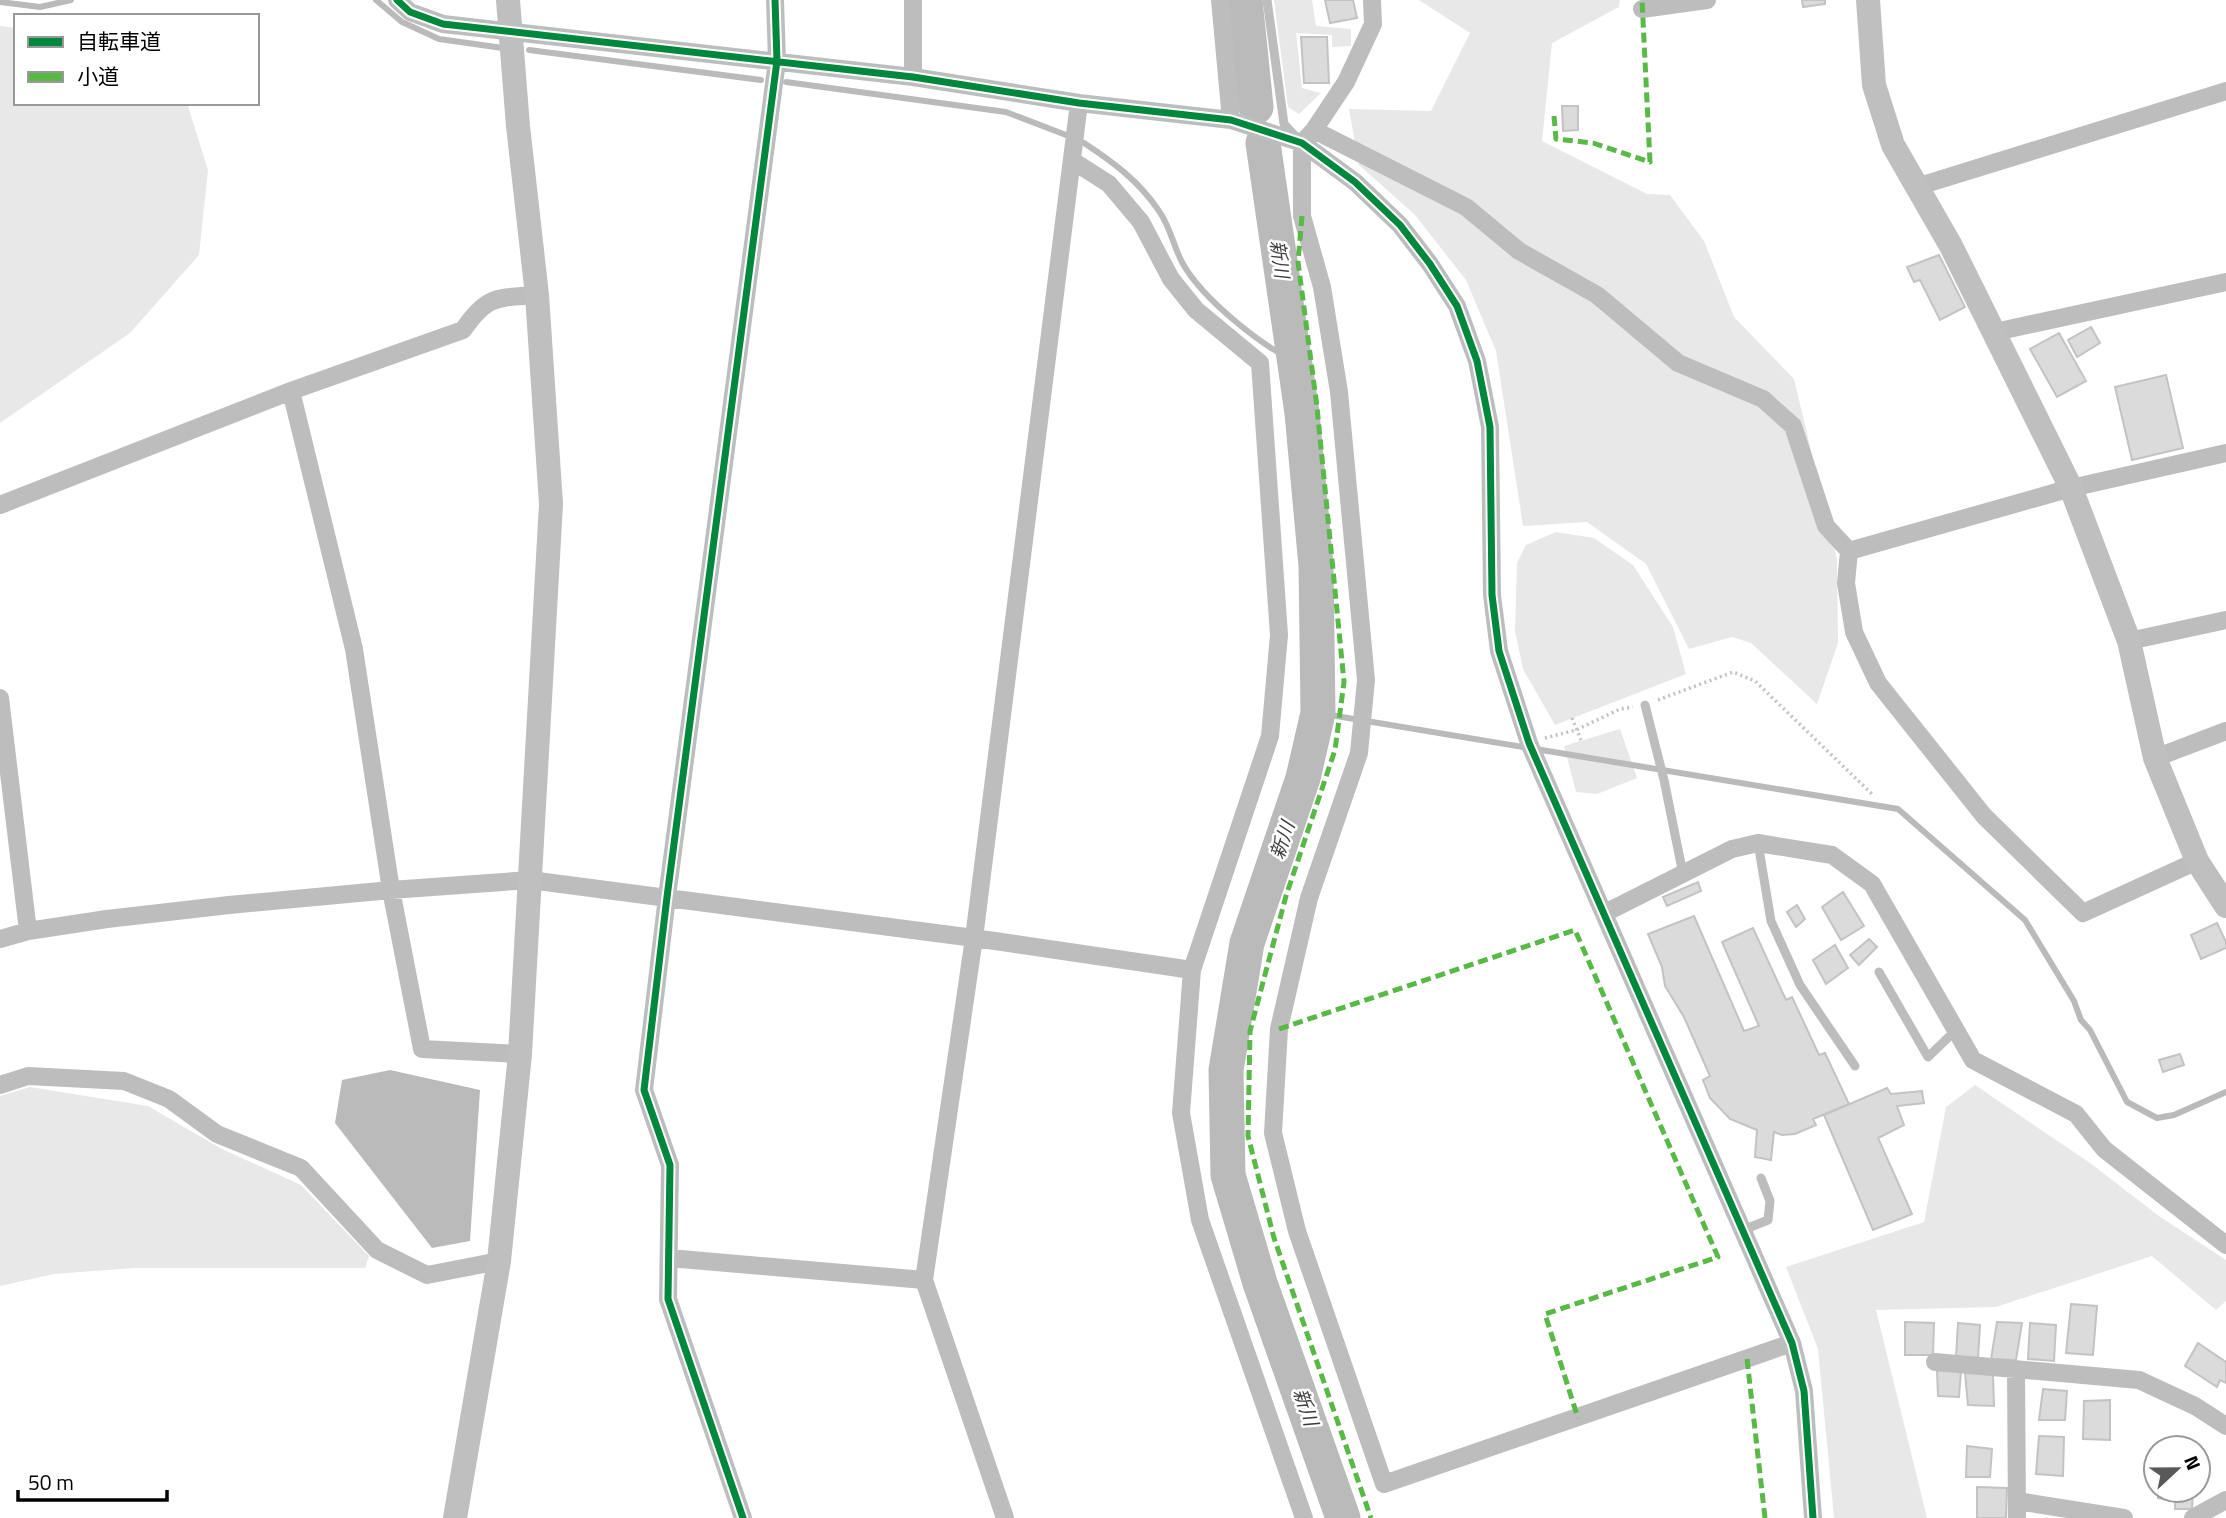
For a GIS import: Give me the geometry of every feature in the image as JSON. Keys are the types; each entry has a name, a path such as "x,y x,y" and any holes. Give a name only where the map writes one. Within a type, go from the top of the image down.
{"street":[{"path":"397,0 410,12 443,24 913,77 1079,103 1231,120 1308,137 1466,207 1519,251 1597,295 1678,363 1763,399 1793,426 1826,526 1849,551 1846,583 1854,632 1878,683 1978,808 2083,913 2197,861"},
{"path":"455,1518 499,1261 520,1054 551,504 537,295 517,126 508,0"},
{"path":"743,1518 668,1298 670,1165 644,1090 777,61 775,0"},
{"path":"913,0 913,77"},
{"path":"1220,0 1231,120"},
{"path":"1372,0 1373,24 1346,82 1308,137 1302,216 1322,287 1339,392 1366,680 1359,753 1309,898 1279,1029 1273,1133 1297,1231 1384,1484 1792,1343"},
{"path":"1642,9 1707,0"},
{"path":"1868,0 1874,85 1893,145 1951,246 2071,488 2129,641 2155,758 2197,861 2226,906"},
{"path":"1916,187 2226,91"},
{"path":"1005,1518 924,1280 974,938 1079,103"},
{"path":"1308,137 1399,225 1430,264 1457,306 1477,361 1490,427 1492,595 1499,651 1529,743 1792,1343 1804,1391 1813,1518"},
{"path":"1073,161 1109,184 1142,222 1171,279 1196,310 1260,363 1279,635 1270,736 1192,970 1181,1112 1200,1220 1304,1518"},
{"path":"1995,332 2226,282"},
{"path":"0,505 291,391 463,330 478,308 500,298 537,295"},
{"path":"291,391 354,649 391,890 422,1049 520,1054"},
{"path":"1849,551 2071,488 2226,453"},
{"path":"2129,641 2226,621"},
{"path":"0,698 28,931"},
{"path":"2155,758 2226,731"},
{"path":"1605,913 1732,849 1758,843 1832,855 1872,884 1973,1059 2076,1114 2104,1149 2226,1245"},
{"path":"0,939 28,931 134,915 391,890 530,880 974,938 1192,970"},
{"path":"0,1085 28,1076 124,1081 169,1099 217,1134 302,1168 377,1250 427,1275 499,1261"},
{"path":"668,1258 924,1280"},
{"path":"1935,1362 2140,1380 2195,1406 2226,1426"},
{"path":"2016,1369 2017,1509 2124,1518"},
{"path":"2193,1518 2226,1500"}],"lane":[{"path":"1267,0 1284,124 1308,137"},
{"path":"1645,705 1664,779 1683,874"},
{"path":"1758,843 1771,921 1800,985 1855,1066"},
{"path":"1879,972 1928,1057 1956,1030"},
{"path":"1743,1230 1768,1220 1770,1201 1761,1178"}],"path":[{"path":"1529,743 1576,730 1620,709 1645,705 1733,672 1755,681 1872,794"},
{"path":"1572,718 1581,740"}],"shaded area":[{"path":"1274,0 1312,0 1316,26 1351,29 1351,46 1332,47 1332,35 1296,33 1302,88 1321,93 1299,114 1288,107"},
{"path":"1419,0 1620,0 1619,7 1552,43 1542,141 1647,194 1670,195 1704,241 1734,317 1794,379 1837,559 1838,643 1817,704 1751,643 1732,637 1689,649 1646,564 1587,522 1523,526 1496,351 1466,280 1415,215 1359,165 1349,109 1431,111 1470,33"},
{"path":"0,26 14,28 14,105 188,105 208,170 199,255 130,333 0,423"},
{"path":"1556,532 1594,538 1633,565 1673,627 1686,674 1555,725 1523,669 1515,631 1517,563 1526,545"},
{"path":"1620,729 1637,778 1597,794 1576,792 1564,746"},
{"path":"390,1070 480,1090 470,1241 432,1248 335,1123 342,1080"},
{"path":"1975,1085 2090,1163 2159,1216 2226,1260 2226,1301 2216,1310 2152,1256 1996,1307 1876,1310 1927,1518 1834,1518 1818,1349 1786,1267 1924,1222 1946,1107"},
{"path":"30,1087 148,1106 220,1148 301,1185 369,1256 365,1268 134,1268 54,1274 0,1286 0,1096"}],"building":[{"path":"1325,0 1353,0 1357,18 1330,23"},
{"path":"1802,0 1825,0 1825,4 1803,7"},
{"path":"1301,37 1327,37 1329,83 1304,83"},
{"path":"1562,106 1578,106 1578,130 1563,131"},
{"path":"1939,255 1965,307 1940,320 1920,280 1914,282 1907,267"},
{"path":"2091,327 2100,343 2077,357 2068,340"},
{"path":"2059,333 2086,381 2057,397 2030,349"},
{"path":"2166,375 2183,448 2132,460 2115,387"},
{"path":"1698,882 1701,891 1667,906 1663,897"},
{"path":"1843,892 1864,926 1841,940 1822,907"},
{"path":"1797,905 1805,919 1796,927 1787,912"},
{"path":"1694,916 1744,1031 1759,1026 1722,942 1753,928 1786,1000 1792,997 1819,1055 1825,1053 1849,1104 1813,1119 1816,1125 1795,1134 1782,1135 1774,1132 1771,1160 1755,1157 1757,1130 1730,1119 1710,1098 1703,1080 1710,1076 1684,1017 1665,986 1662,967 1648,934"},
{"path":"2217,923 2226,948 2201,959 2191,935"},
{"path":"1869,939 1877,947 1859,965 1850,955"},
{"path":"1835,945 1848,968 1826,984 1813,960"},
{"path":"2180,1054 2184,1065 2163,1072 2159,1060"},
{"path":"1887,1088 1891,1094 1922,1091 1924,1103 1897,1106 1904,1125 1878,1138 1912,1214 1873,1230 1824,1115"},
{"path":"2071,1304 2097,1306 2093,1355 2066,1353"},
{"path":"1905,1322 1934,1323 1933,1355 1905,1355"},
{"path":"1997,1322 2022,1323 2016,1360 1991,1359"},
{"path":"1958,1323 1980,1325 1978,1359 1956,1357"},
{"path":"2030,1323 2056,1325 2054,1361 2028,1359"},
{"path":"2198,1343 2226,1362 2226,1383 2220,1380 2217,1387 2185,1366"},
{"path":"1937,1370 1961,1371 1959,1397 1938,1396"},
{"path":"1965,1373 1993,1374 1994,1406 1968,1405"},
{"path":"2043,1389 2067,1391 2065,1420 2039,1420"},
{"path":"2110,1400 2110,1440 2083,1439 2084,1401"},
{"path":"2039,1436 2064,1437 2063,1476 2036,1474"},
{"path":"1967,1446 1992,1449 1990,1477 1966,1477"},
{"path":"1977,1487 2007,1488 2006,1518 1977,1518"},
{"path":"2175,1504 2192,1504 2192,1509 2175,1509"}],"waterway":[{"path":"0,2 40,7 71,0"},
{"path":"376,0 402,22 439,39 503,48"},
{"name":"新川","path":"1245,0 1256,107"},
{"path":"529,50 761,80"},
{"path":"786,82 1006,112 1066,135"},
{"path":"1084,143 1105,157 1143,190 1166,223 1183,264 1204,292 1250,333 1296,362"},
{"name":"新川","path":"1263,143 1302,413 1316,566 1318,713 1303,778 1247,943 1226,1070 1228,1175 1260,1283 1343,1518"},
{"path":"1318,713 1898,809 2025,920 2074,1001 2081,1020 2090,1030 2127,1102 2157,1118 2174,1115 2226,1092"}],"marked path":[{"path":"1554,116 1556,139 1593,143 1650,162 1642,0"},
{"path":"1302,216 1298,262 1317,407 1344,682 1335,750 1286,896 1250,1031 1248,1136 1274,1238 1371,1518"},
{"path":"1279,1029 1575,930 1718,1257 1545,1314 1578,1418"},
{"path":"1747,1359 1765,1518"}],"cycle path":[{"path":"397,0 410,12 443,24 913,77 1079,103 1231,120 1302,143 1355,182 1400,225 1457,306 1477,361 1490,427 1492,595 1499,651 1529,743 1792,1343 1804,1391 1813,1518"},
{"path":"743,1518 668,1299 670,1165 644,1090 777,61 775,0"}]}
